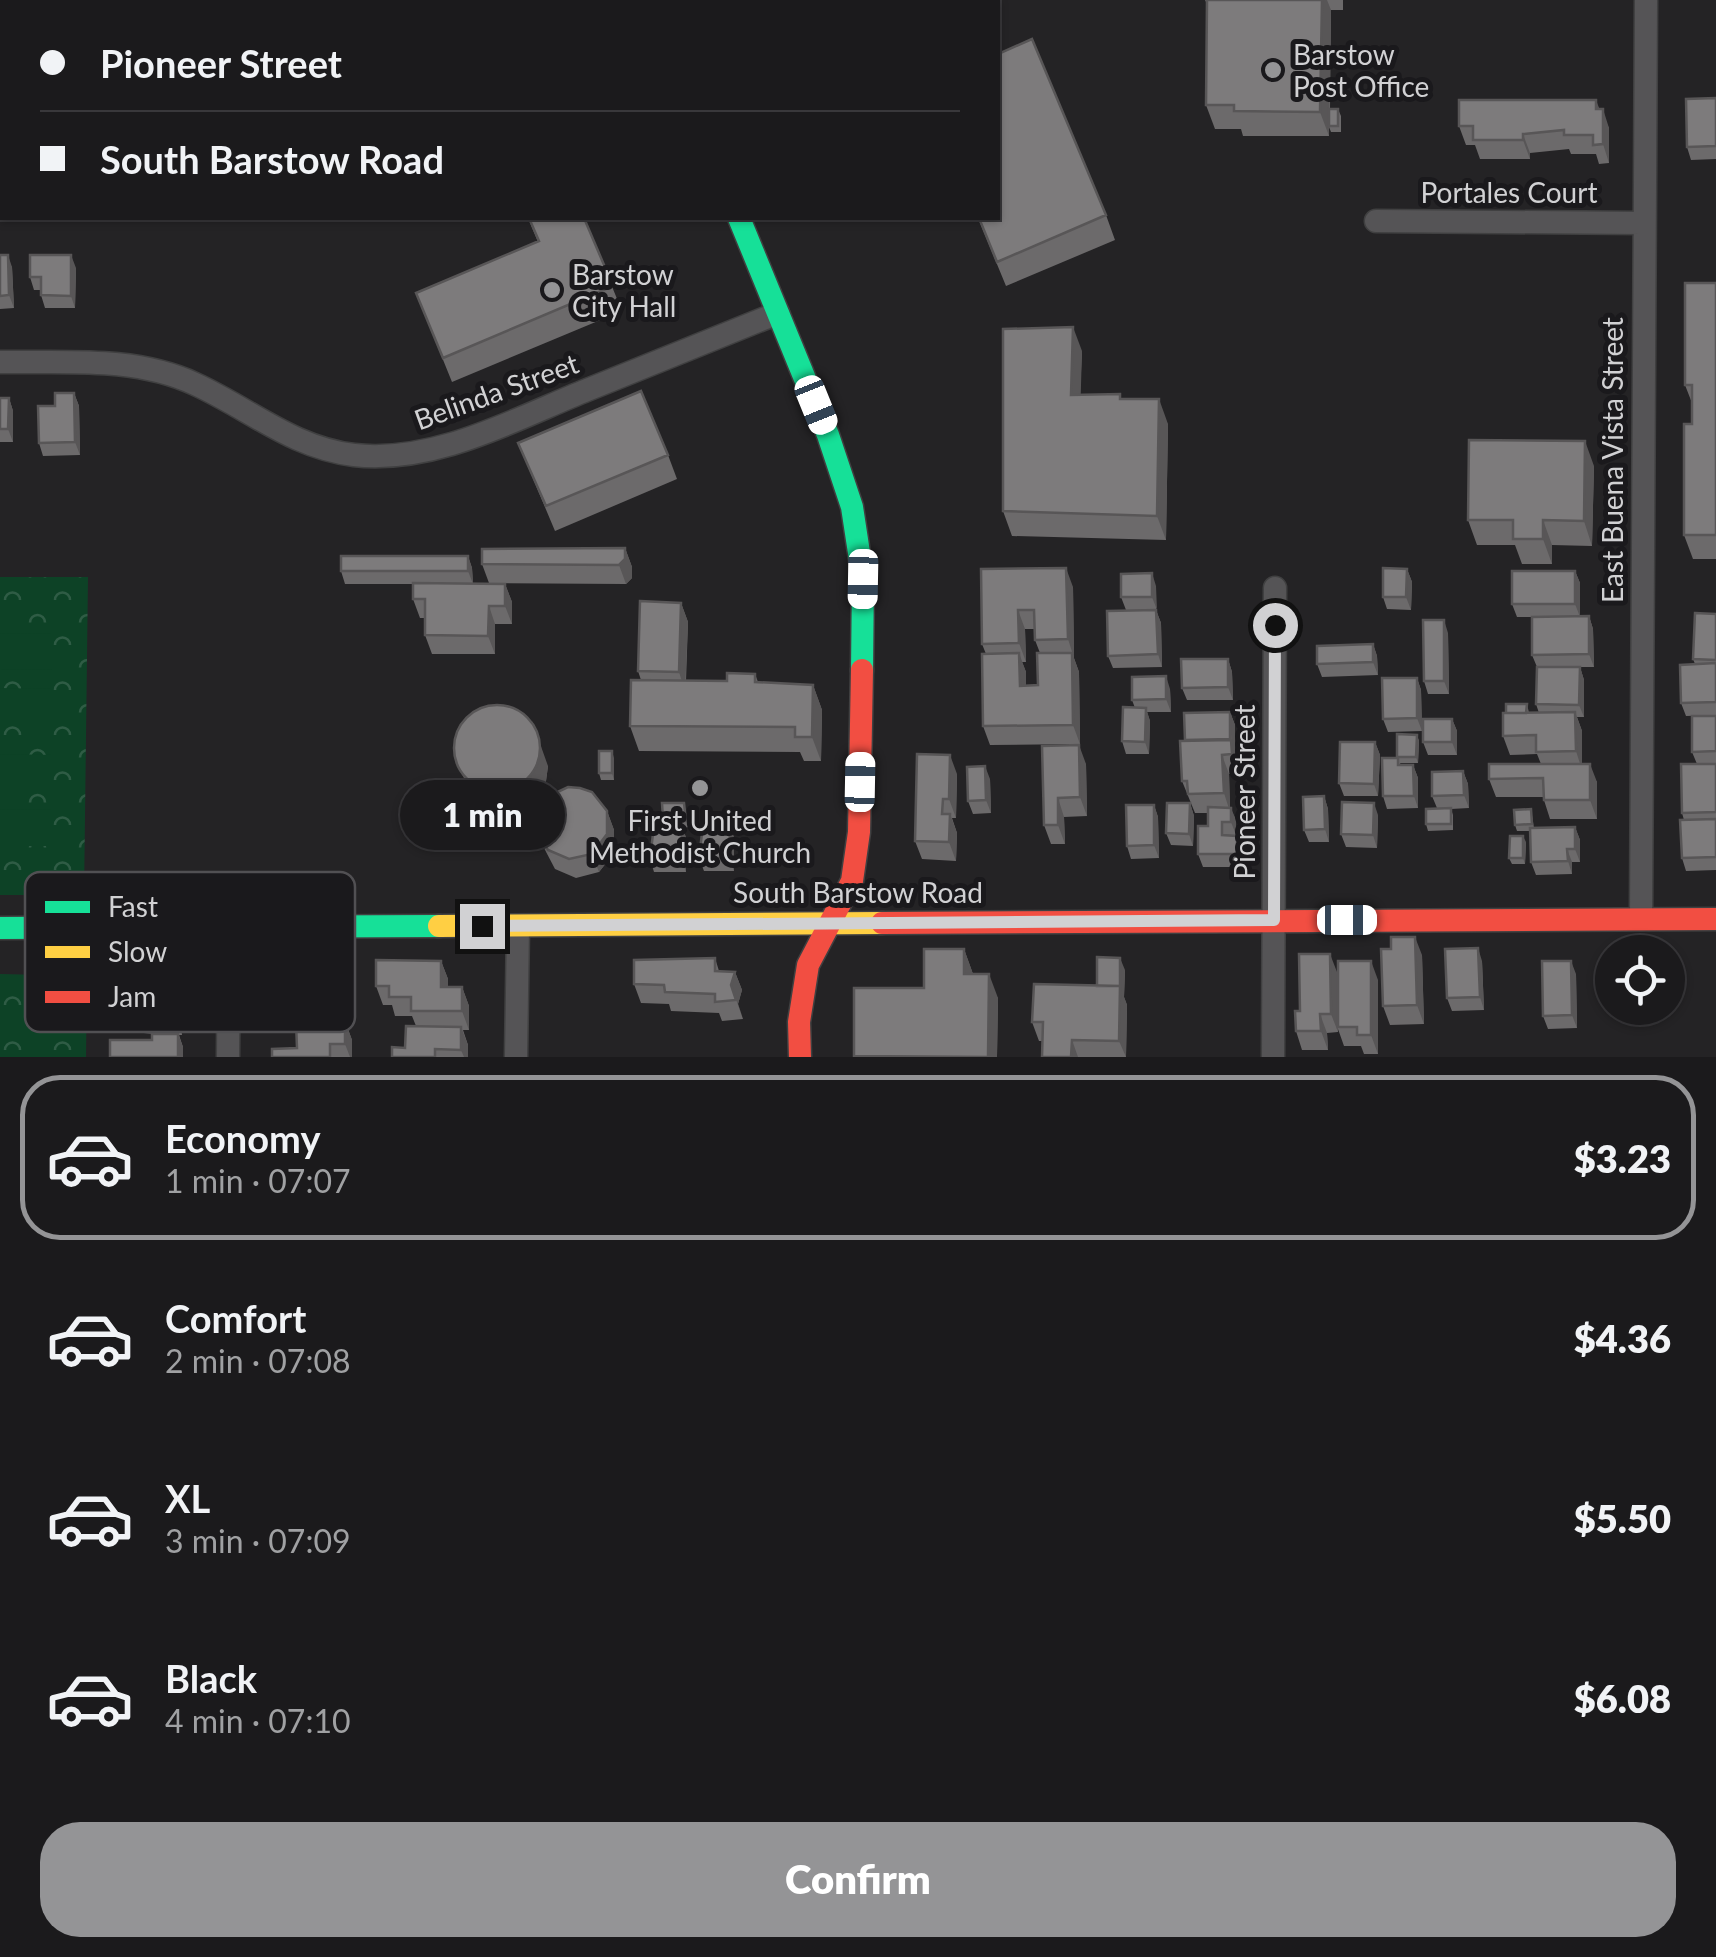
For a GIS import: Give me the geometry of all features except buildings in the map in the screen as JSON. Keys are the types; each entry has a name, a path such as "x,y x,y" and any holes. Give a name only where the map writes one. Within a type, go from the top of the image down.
{"main road":[{"path":"740,220 828,435 852,507 863,579 859,832 852,881 808,964 799,1022 800,1057"},
{"name":"South Barstow Road","path":"355,927 1716,919"}],"street":[{"name":"East Buena Vista Street","path":"1641,919 1646,0"},
{"name":"Portales Court","path":"1376,221 1642,224"},
{"name":"Belinda Street","path":"0,362 110,363 149,368 195,384 285,436 316,447 356,455 408,455 498,426 778,313"},
{"name":"Pioneer Street","path":"1274,1057 1276,588"},
{"path":"516,1057 518,926"},
{"path":"228,1032 228,1057"}],"green space":[{"path":"0,577 88,577 84,872 25,872 25,895 0,895"},
{"path":"0,633 52,634 52,670 0,669"},
{"path":"0,688 52,689 52,725 0,725"},
{"path":"0,754 52,755 52,791 0,791"},
{"path":"0,809 52,810 52,846 0,846"},
{"path":"0,974 25,975 25,1032 86,1032 86,1057 0,1057"}],"traffic: fast":[{"path":"740,220 828,435 852,507 863,579 862,670"},
{"path":"355,926 439,926"},
{"path":"0,928 25,928"}],"traffic: slow":[{"path":"439,926 882,923"}],"traffic: jam":[{"path":"800,1057 799,1022 808,965 852,881 859,832 862,670"},
{"path":"882,923 1716,919"}],"place":[{"name":"Barstow Post Office","path":"1273,70"},
{"name":"Barstow City Hall","path":"552,290"},
{"name":"First United Methodist Church","path":"700,788"}],"route":[{"path":"482,926 1274,920 1275,625"}]}
